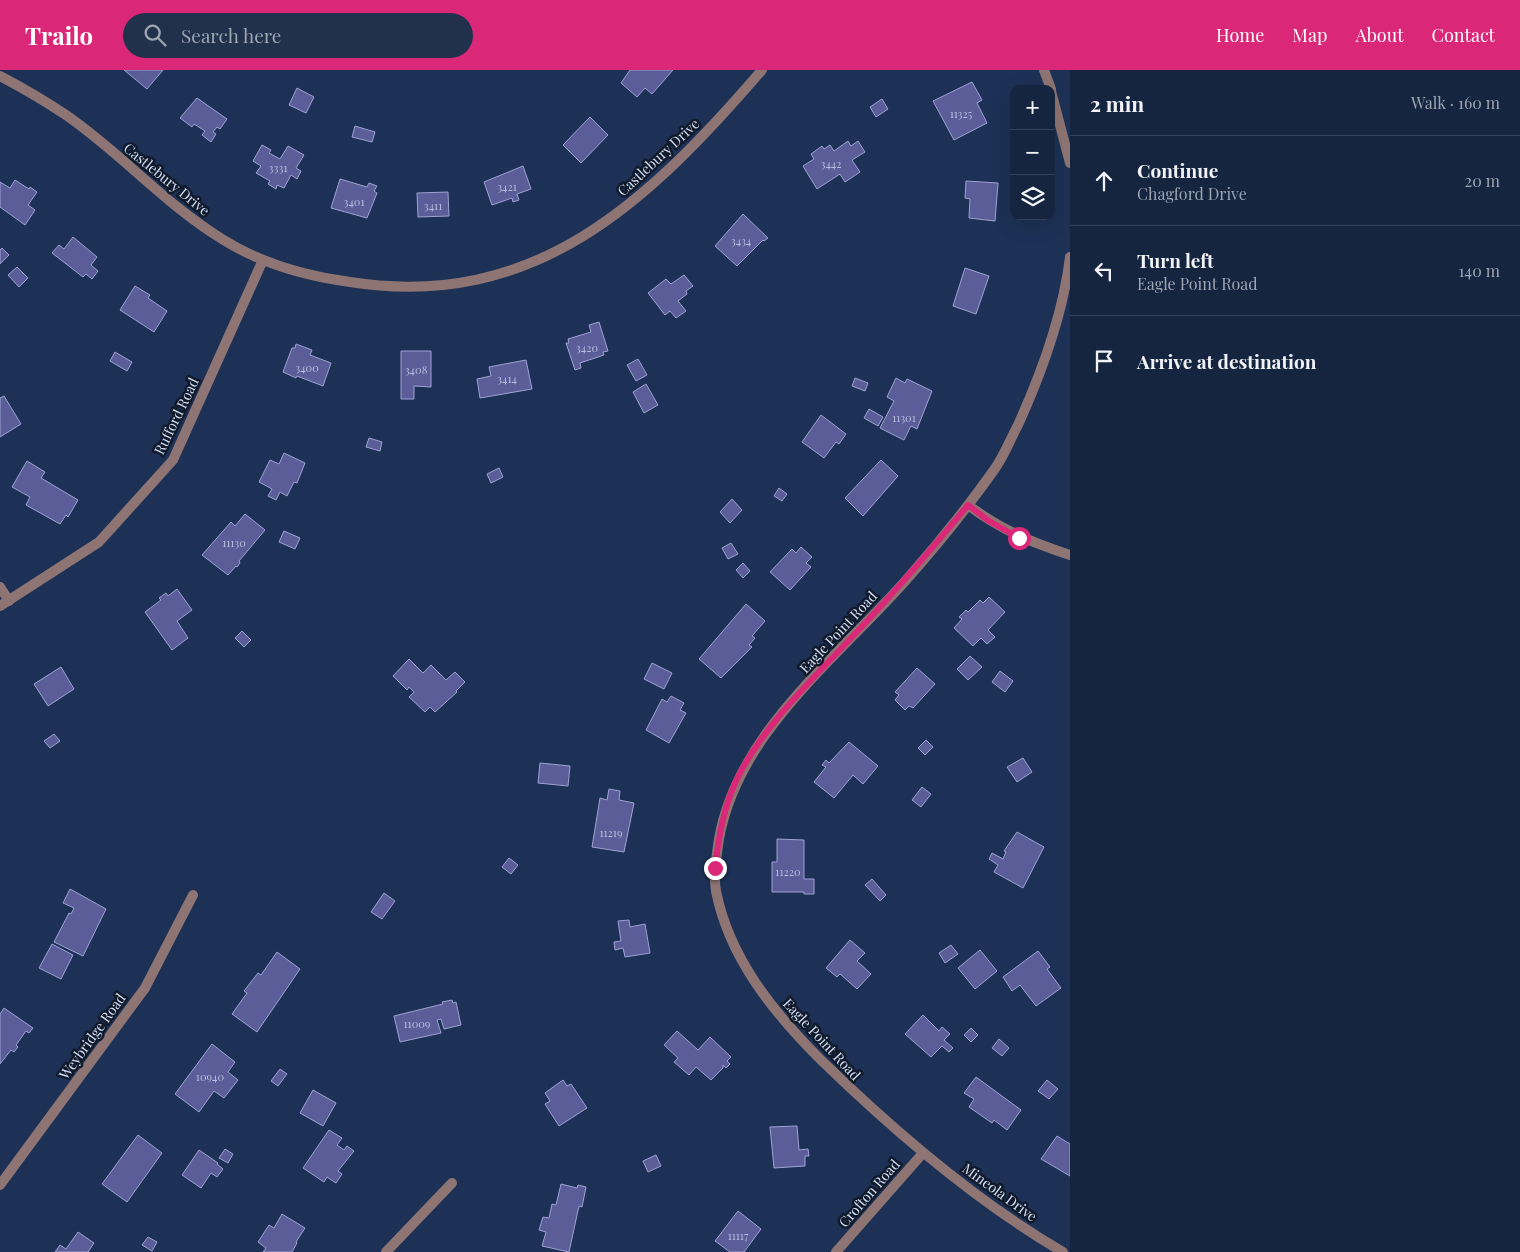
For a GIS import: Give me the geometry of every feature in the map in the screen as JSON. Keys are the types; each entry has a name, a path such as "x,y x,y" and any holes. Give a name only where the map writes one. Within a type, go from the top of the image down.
{"street":[{"name":"Castlebury Drive","path":"0,76 67,116 180,212 224,240 263,260 324,278 370,286 416,288 463,284 490,278 534,262 576,241 616,215 652,185 723,115 762,70"},
{"path":"1044,70 1049,85"},
{"path":"1055,105 1070,163"},
{"name":"Eagle Point Road","path":"923,1152 855,1093 807,1046 763,996 742,962 726,927 715,889 718,840 726,806 739,774 758,744 804,689 907,579 968,505 996,467 1031,396 1050,343 1068,276 1070,257"},
{"name":"Rufford Road","path":"4,604 99,542 173,460 263,260"},
{"path":"968,505 989,521 1019,538 1070,555"},
{"path":"0,587 4,604"},
{"name":"Weybridge Road","path":"0,1185 145,988 193,895"},
{"name":"Crofton Road","path":"836,1252 923,1152"},
{"name":"Mineola Drive","path":"923,1152 981,1196 1063,1252"},
{"path":"386,1252 452,1183"}],"building":[{"path":"124,70 163,70 147,89"},
{"path":"630,70 673,70 652,94 645,88 637,97 621,83"},
{"path":"972,82 982,100 977,103 987,123 954,140 933,101"},
{"path":"297,88 314,97 306,113 289,105"},
{"path":"197,98 227,119 220,129 217,127 213,132 216,134 211,142 202,135 205,131 194,124 192,127 180,118"},
{"path":"882,99 888,109 876,117 870,107"},
{"path":"590,117 608,135 581,163 563,145"},
{"path":"355,126 375,132 372,142 352,137"},
{"path":"848,141 851,146 858,141 865,152 852,160 860,172 845,182 840,174 817,189 803,166 814,159 811,154 822,146 824,149 830,145 834,151"},
{"path":"262,145 271,150 269,153 280,159 288,146 304,155 296,168 301,171 297,179 291,175 284,188 277,185 276,189 268,184 270,181 256,173 261,166 253,161"},
{"path":"523,166 531,189 517,194 519,200 513,202 512,198 492,205 484,182"},
{"path":"340,179 367,187 369,183 377,186 374,191 377,193 367,218 331,208"},
{"path":"15,180 37,192 28,205 35,210 25,225 0,207 0,182 10,188"},
{"path":"966,181 998,183 995,221 969,218 970,199 965,198"},
{"path":"448,192 449,216 418,217 417,193"},
{"path":"743,214 768,238 763,240 737,266 715,246"},
{"path":"73,237 97,257 91,265 98,271 92,279 86,274 83,277 52,253 59,245 64,249"},
{"path":"2,248 9,255 0,264 0,250"},
{"path":"17,267 28,278 19,287 8,275"},
{"path":"965,268 989,276 976,314 953,306"},
{"path":"684,275 693,286 678,301 686,311 676,318 670,311 665,315 648,293 666,279 671,284"},
{"path":"135,286 150,295 148,298 167,311 154,332 120,310"},
{"path":"599,322 608,351 603,352 604,355 580,363 581,368 575,370 566,343 569,343 568,339 591,332 589,325"},
{"path":"296,344 312,350 310,355 331,363 323,386 283,372 292,348 295,348"},
{"path":"401,351 431,351 431,387 414,386 414,399 401,399"},
{"path":"115,352 132,362 127,371 110,361"},
{"path":"638,359 647,375 636,381 627,365"},
{"path":"526,360 532,389 480,398 477,379 491,376 489,367"},
{"path":"855,378 868,383 865,391 852,386"},
{"path":"896,378 905,383 907,379 932,391 917,429 911,426 904,440 880,428 894,401 887,397"},
{"path":"646,384 658,405 644,413 633,392"},
{"path":"4,396 21,424 0,437 0,398"},
{"path":"869,409 883,417 878,426 864,418"},
{"path":"821,415 846,434 839,444 836,442 824,458 802,442"},
{"path":"369,438 382,442 380,451 366,447"},
{"path":"284,453 305,463 297,483 294,482 287,496 280,492 276,500 268,496 272,489 259,482 270,460 279,464"},
{"path":"881,460 898,476 863,516 845,498"},
{"path":"27,461 45,472 41,478 78,500 68,517 66,515 60,524 26,505 30,497 12,487"},
{"path":"499,468 503,477 491,483 487,474"},
{"path":"779,488 787,494 782,501 774,496"},
{"path":"732,499 742,510 730,523 720,512"},
{"path":"245,514 265,530 239,561 240,563 237,567 228,575 202,555 231,522 235,526"},
{"path":"284,531 300,538 295,549 279,542"},
{"path":"731,543 738,554 728,559 722,548"},
{"path":"801,547 812,557 806,563 811,567 790,590 770,572 792,549 796,553"},
{"path":"743,563 750,571 743,578 736,570"},
{"path":"177,589 192,610 177,621 188,638 172,650 145,612 161,600 159,598 166,593 168,596"},
{"path":"989,597 1005,612 988,630 995,637 987,644 981,638 973,646 954,628 962,619 959,617 966,610 968,612 980,600 983,603"},
{"path":"746,604 765,621 752,636 755,638 749,645 752,647 721,678 699,659"},
{"path":"242,631 251,640 244,647 235,638"},
{"path":"970,656 982,667 968,680 957,669"},
{"path":"409,659 423,673 431,665 446,680 455,672 465,682 435,712 430,707 425,712 409,697 414,692 409,687 407,690 393,676"},
{"path":"652,663 672,673 664,689 644,679"},
{"path":"61,667 74,689 48,706 34,684"},
{"path":"917,668 935,684 913,708 909,706 905,710 895,700 899,695 895,692"},
{"path":"1000,671 1013,681 1005,692 992,682"},
{"path":"671,696 684,703 680,710 686,713 669,743 646,730 662,699 667,702"},
{"path":"54,734 60,741 50,748 44,741"},
{"path":"926,740 933,747 925,755 918,748"},
{"path":"849,742 878,766 863,784 853,775 834,798 814,782 826,767 822,765 826,760 829,763"},
{"path":"1023,758 1032,772 1017,782 1007,767"},
{"path":"540,763 570,766 568,786 538,783"},
{"path":"922,787 931,794 921,807 912,800"},
{"path":"609,789 620,791 619,800 634,803 624,852 592,847 600,798 607,800"},
{"path":"1017,832 1044,847 1023,888 994,872 998,865 989,859 992,853 1003,859 1006,852 1004,851"},
{"path":"777,839 804,840 804,879 814,879 814,894 804,894 804,892 772,892 772,862 777,862"},
{"path":"509,858 518,865 511,874 502,867"},
{"path":"872,879 886,895 880,901 865,885"},
{"path":"70,889 106,909 83,956 54,942 69,913 71,914 74,908 63,903"},
{"path":"384,893 395,901 382,919 371,912"},
{"path":"629,920 630,927 645,924 650,953 625,957 623,948 615,950 614,942 621,941 618,921"},
{"path":"850,940 865,953 857,961 871,974 857,989 840,974 837,977 826,968"},
{"path":"52,944 73,955 61,979 39,968"},
{"path":"951,945 958,954 945,963 939,953"},
{"path":"980,950 997,971 975,989 958,968"},
{"path":"1038,951 1050,967 1047,969 1061,988 1036,1006 1020,985 1012,991 1003,977"},
{"path":"277,952 300,969 257,1032 232,1014 247,993 244,991 258,973 261,975"},
{"path":"452,1000 453,1003 456,1002 461,1025 444,1029 441,1019 437,1020 441,1033 400,1042 394,1016"},
{"path":"4,1008 33,1028 29,1033 26,1031 16,1045 18,1047 14,1052 11,1050 0,1064 0,1014"},
{"path":"923,1015 939,1031 942,1027 950,1034 944,1040 953,1048 949,1052 942,1046 931,1057 905,1034"},
{"path":"971,1028 978,1035 971,1042 964,1035"},
{"path":"677,1031 698,1050 710,1037 731,1057 727,1061 730,1064 726,1068 723,1065 723,1068 711,1080 696,1067 689,1075 674,1062 678,1058 664,1045"},
{"path":"999,1039 1009,1048 1002,1056 992,1048"},
{"path":"212,1044 235,1062 228,1072 238,1080 224,1098 214,1091 199,1112 175,1094"},
{"path":"280,1069 287,1074 278,1086 271,1081"},
{"path":"976,1077 1021,1110 1007,1130 994,1120 992,1123 969,1107 974,1099 964,1093"},
{"path":"563,1080 567,1086 571,1084 587,1108 559,1126 545,1104 550,1101 545,1093"},
{"path":"1047,1080 1058,1089 1049,1099 1038,1091"},
{"path":"313,1090 336,1103 323,1126 300,1113"},
{"path":"797,1126 799,1150 808,1149 809,1156 805,1156 805,1166 774,1168 770,1127"},
{"path":"329,1130 342,1138 337,1145 344,1150 347,1146 354,1151 338,1171 342,1174 336,1183 327,1177 324,1182 303,1168"},
{"path":"138,1135 162,1153 127,1202 102,1184"},
{"path":"1057,1136 1070,1144 1070,1176 1041,1159"},
{"path":"225,1149 233,1154 228,1163 219,1158"},
{"path":"199,1150 218,1163 223,1169 217,1177 211,1173 201,1188 182,1175"},
{"path":"656,1155 661,1166 648,1172 643,1161"},
{"path":"561,1184 577,1188 578,1185 586,1187 582,1207 579,1206 569,1252 542,1246 546,1232 539,1230 543,1217 549,1218 552,1204 556,1205"},
{"path":"738,1211 761,1229 744,1252 730,1252 715,1241"},
{"path":"282,1214 305,1228 292,1252 263,1252 266,1248 258,1242 269,1225 274,1228"},
{"path":"78,1232 94,1243 88,1252 55,1252 60,1245 66,1249"},
{"path":"148,1237 157,1242 152,1251 142,1245"}],"route":[{"path":"715,868 718,840 726,806 739,774 758,744 804,689 907,579 968,505 989,521 1019,538"}]}
